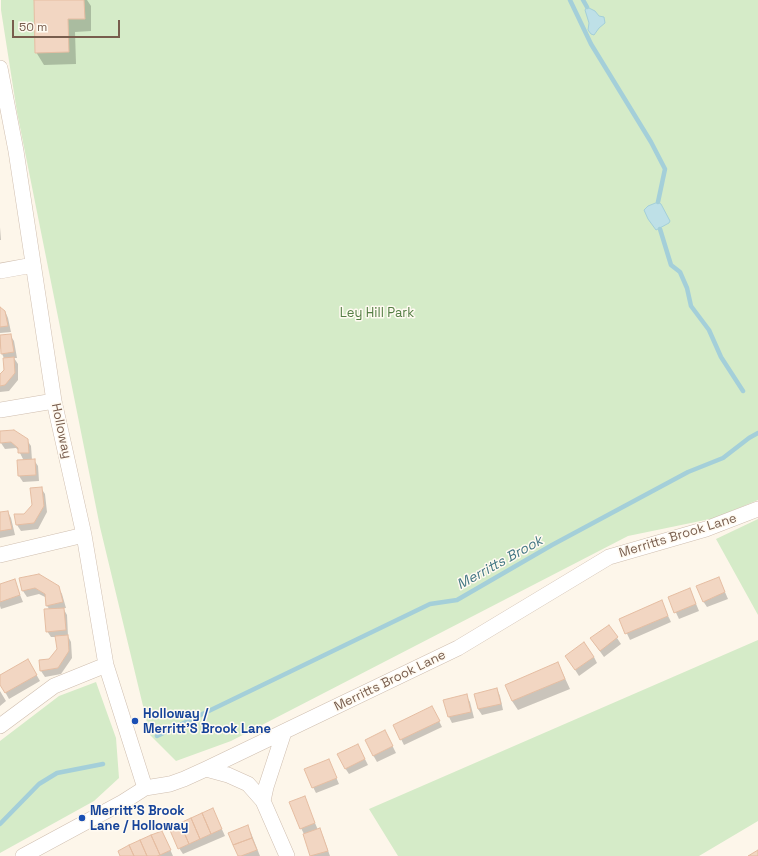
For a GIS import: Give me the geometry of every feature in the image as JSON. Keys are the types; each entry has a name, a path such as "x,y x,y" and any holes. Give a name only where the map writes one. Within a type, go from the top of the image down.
{"street":[{"name":"Holloway","path":"0,68 5,117 16,151 54,401 84,535 106,665 145,788"},
{"path":"0,271 33,264"},
{"path":"0,410 54,401"},
{"name":"Merritts Brook Lane","path":"23,856 123,802 145,788 177,781 206,769 458,648 609,557 706,529 758,509"},
{"path":"0,554 84,535"},
{"path":"0,726 54,686 106,665"},
{"path":"262,801 284,732"},
{"path":"206,769 228,775 248,784 262,801 287,856"}],"green space":[{"name":"Ley Hill Park","path":"1,0 758,0 758,500 715,518 628,536 231,741 176,761 150,735 100,527 17,112 1,10"},
{"path":"758,519 758,615 716,539"},
{"path":"758,640 758,821 699,856 398,856 369,809"},
{"path":"96,682 116,738 119,778 94,801 0,853 0,741 59,696"}],"water":[{"path":"587,7 595,11 599,16 604,17 605,23 594,35 588,30 589,23 585,10"},
{"path":"658,202 661,204 670,221 656,230 648,219 644,210 648,206"}],"building":[{"path":"34,0 84,0 85,19 68,19 69,52 35,53"},
{"path":"0,307 5,311 8,326 0,327"},
{"path":"11,334 14,352 1,354 0,335"},
{"path":"14,357 15,373 5,385 0,386 0,374 4,370 3,358"},
{"path":"14,430 28,439 29,453 18,453 18,448 11,442 0,443 0,431"},
{"path":"35,459 36,475 18,476 17,460"},
{"path":"42,487 44,506 34,523 16,525 14,514 24,514 32,505 30,488"},
{"path":"8,511 12,529 0,531 0,512"},
{"path":"39,574 59,586 63,602 46,606 45,594 35,588 22,591 19,578"},
{"path":"719,577 725,592 703,602 696,586"},
{"path":"15,579 20,595 0,602 0,584"},
{"path":"690,588 696,604 674,613 668,597"},
{"path":"662,600 668,616 625,634 619,619"},
{"path":"64,608 66,630 46,632 44,609"},
{"path":"609,625 618,637 600,651 590,638"},
{"path":"68,635 69,651 58,668 40,671 39,660 49,659 57,649 55,636"},
{"path":"584,642 594,657 575,670 565,656"},
{"path":"28,659 37,675 5,693 0,685 0,675"},
{"path":"558,662 565,679 512,701 505,685"},
{"path":"497,688 501,704 478,709 474,694"},
{"path":"467,694 471,712 448,717 443,700"},
{"path":"432,706 440,721 400,740 393,725"},
{"path":"385,730 393,746 373,756 365,740"},
{"path":"358,744 365,759 345,769 337,754"},
{"path":"329,759 337,778 312,788 304,769"},
{"path":"305,796 315,823 300,829 289,802"},
{"path":"213,808 222,829 211,834 202,813"},
{"path":"202,813 211,834 200,839 191,818"},
{"path":"191,818 200,839 189,844 180,823"},
{"path":"180,823 189,844 178,849 169,828"},
{"path":"248,825 252,838 233,845 228,833"},
{"path":"320,828 328,851 310,856 303,834"},
{"path":"162,831 171,850 160,855 151,835"},
{"path":"151,835 160,855 147,856 140,840"},
{"path":"252,838 257,850 238,856 233,845"},
{"path":"140,840 147,856 134,856 129,845"},
{"path":"129,845 134,856 120,856 118,851"},
{"path":"758,850 758,856 748,856"}],"waterway":[{"path":"570,0 591,44 651,142 665,169 658,202"},
{"path":"583,0 587,7"},
{"path":"660,229 671,265 680,272 687,288 691,306 709,330 721,357 743,391"},
{"name":"Merritts Brook","path":"157,736 430,604 457,600 552,545 688,472 723,458 758,433"},
{"name":"Merritts Brook","path":"0,824 39,784 57,773 103,764"}],"place":[{"name":"Holloway / Merritt'S Brook Lane","path":"135,721"},
{"name":"Merritt'S Brook Lane / Holloway","path":"82,818"}]}
